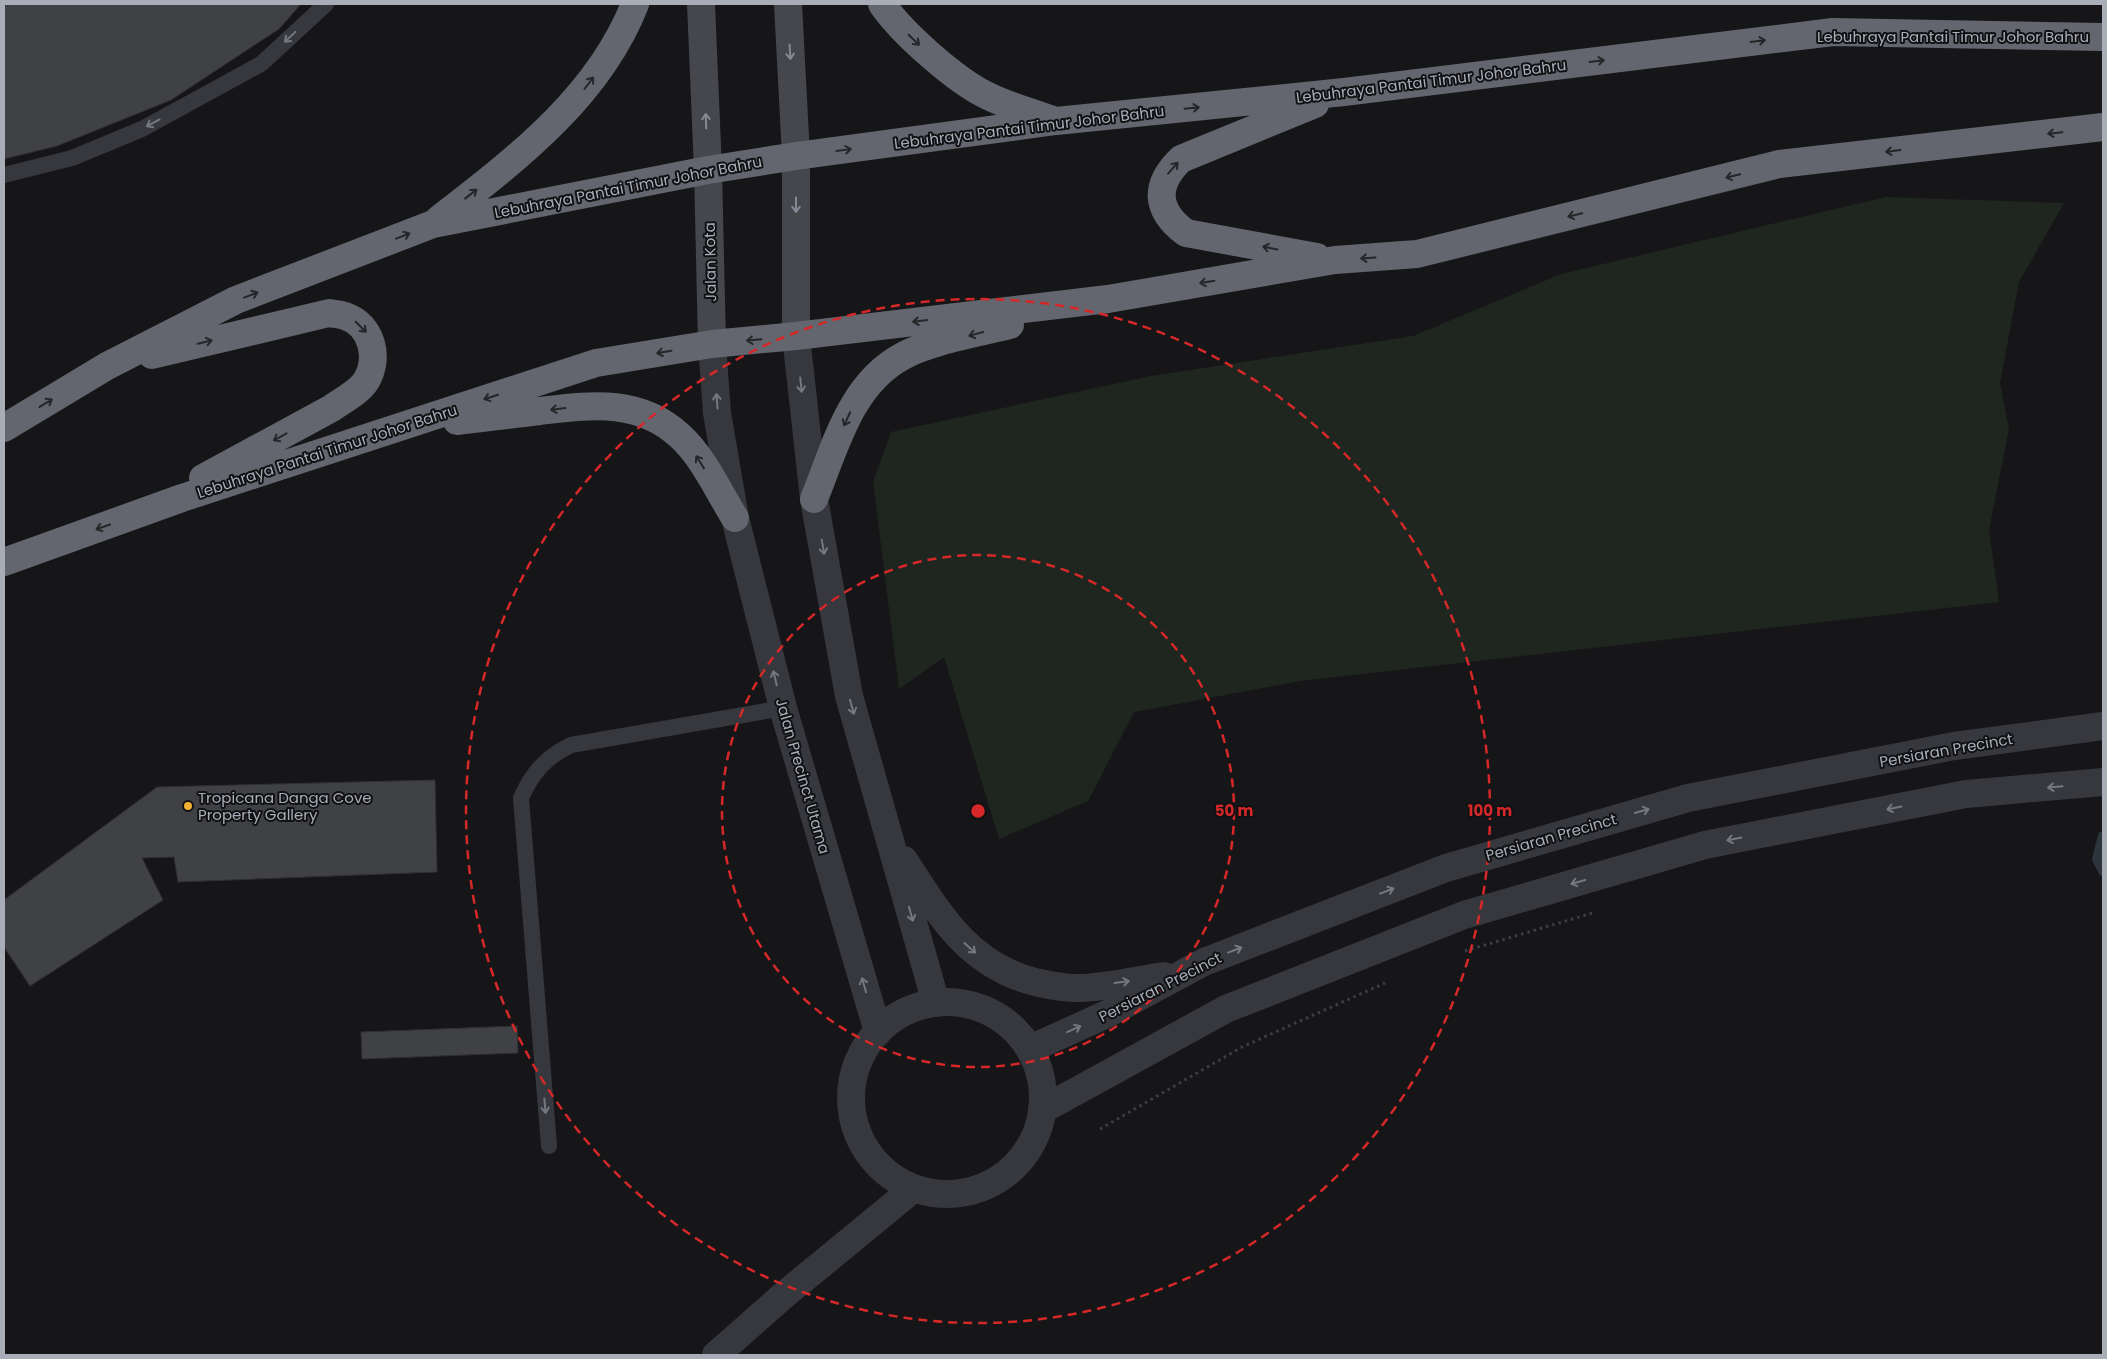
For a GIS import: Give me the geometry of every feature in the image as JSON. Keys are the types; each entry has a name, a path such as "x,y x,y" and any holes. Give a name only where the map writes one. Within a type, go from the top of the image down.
{"highway":[{"path":"433,224 515,160 568,110 602,65 635,4"},
{"path":"882,4 913,40 950,72 987,96 1056,121"},
{"name":"Lebuhraya Pantai Timur Johor Bahru","path":"4,428 107,366 236,300 433,224 708,170 796,156 1056,121 1344,92 1833,32 2103,37"},
{"path":"1335,260 1186,233 1174,224 1164,210 1162,198 1163,185 1170,171 1181,159 1344,92"},
{"name":"Lebuhraya Pantai Timur Johor Bahru","path":"4,562 138,514 596,363 712,344 796,336 1108,299 1335,260 1417,254 1779,164 2103,127"},
{"path":"814,500 855,402 869,383 886,367 903,356 925,347 1108,299"},
{"path":"107,366 329,313 345,316 357,322 366,332 372,345 371,371 365,383 350,396 332,408 138,514"},
{"path":"398,428 577,407 606,406 647,414 680,437 695,454 735,518"}],"main road":[{"name":"Jalan Kota","path":"701,4 708,170 712,344"},
{"path":"788,4 796,156 796,336"}],"street":[{"path":"796,336 814,500 849,696 936,1003"},
{"name":"Jalan Kota","path":"712,344 718,413 735,518"},
{"name":"Jalan Precinct Utama","path":"735,518 783,708 878,1032"},
{"name":"Persiaran Precinct","path":"1030,1049 1107,1014 1204,962 1446,868 1688,798 1954,746 2103,726"},
{"path":"1042,1110 1226,1009 1464,915 1705,845 1966,794 2103,782"},
{"path":"890,838 943,920 958,937 994,966 1020,978 1051,986 1080,988 1181,974"},
{"path":"936,1003 958,1003 979,1008 999,1018 1016,1032 1030,1049 1038,1068 1043,1089 1042,1110 1036,1134 1024,1156 1007,1173 993,1182 962,1193 937,1194 913,1189 892,1178 874,1162 861,1142 853,1120 850,1096 854,1073 864,1051 878,1032 895,1018 915,1008 936,1003"},
{"path":"716,1355 784,1295 913,1189"}],"lane":[{"path":"4,175 72,158 142,129 261,64 326,4"},
{"path":"548,1146 521,798 529,780 550,757 571,745 783,708"}],"path":[{"path":"1457,954 1598,912"},
{"path":"1100,1129 1242,1047 1393,979"}],"shaded area":[{"path":"1886,197 2064,203 2019,282 2000,383 2009,429 1989,530 1999,602 1300,681 1134,712 1088,801 999,839 944,657 899,689 873,482 891,432 1151,376 1413,336 1561,274"}],"building":[{"path":"4,4 301,4 279,29 171,100 57,146 4,159"},
{"path":"435,780 437,872 178,882 174,857 142,858 163,900 30,986 4,947 4,900 157,787"},
{"path":"517,1026 518,1053 362,1059 361,1032"}],"waterway":[{"path":"2103,836 2097,859 2103,871"}],"place":[{"name":"Tropicana Danga Cove Property Gallery","path":"188,806"}]}
